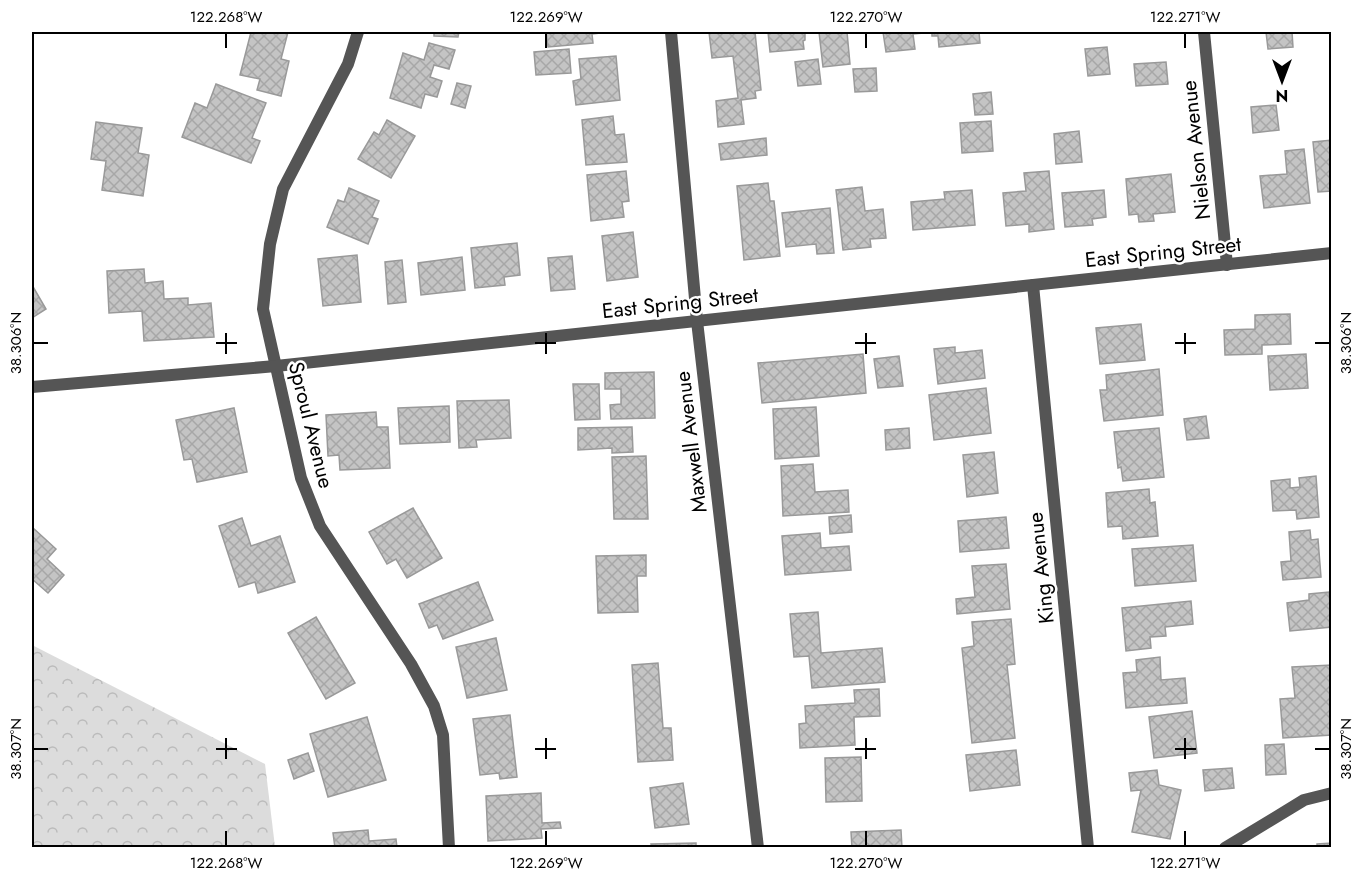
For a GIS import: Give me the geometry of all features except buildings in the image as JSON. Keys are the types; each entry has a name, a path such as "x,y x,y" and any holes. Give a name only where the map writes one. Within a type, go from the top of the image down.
{"street":[{"name":"Sproul Avenue","path":"358,32 348,64 283,189 270,244 264,309 301,478 320,526 411,664 434,706 443,735 449,848"},
{"name":"Maxwell Avenue","path":"670,32 697,321 758,848"},
{"name":"Nielson Avenue","path":"1204,32 1227,265"},
{"name":"East Spring Street","path":"32,387 276,366 1332,253"},
{"name":"King Avenue","path":"1033,285 1088,848"},
{"path":"1224,848 1304,801 1332,793"}],"green space":[{"path":"32,645 265,764 275,847 32,847"}]}
